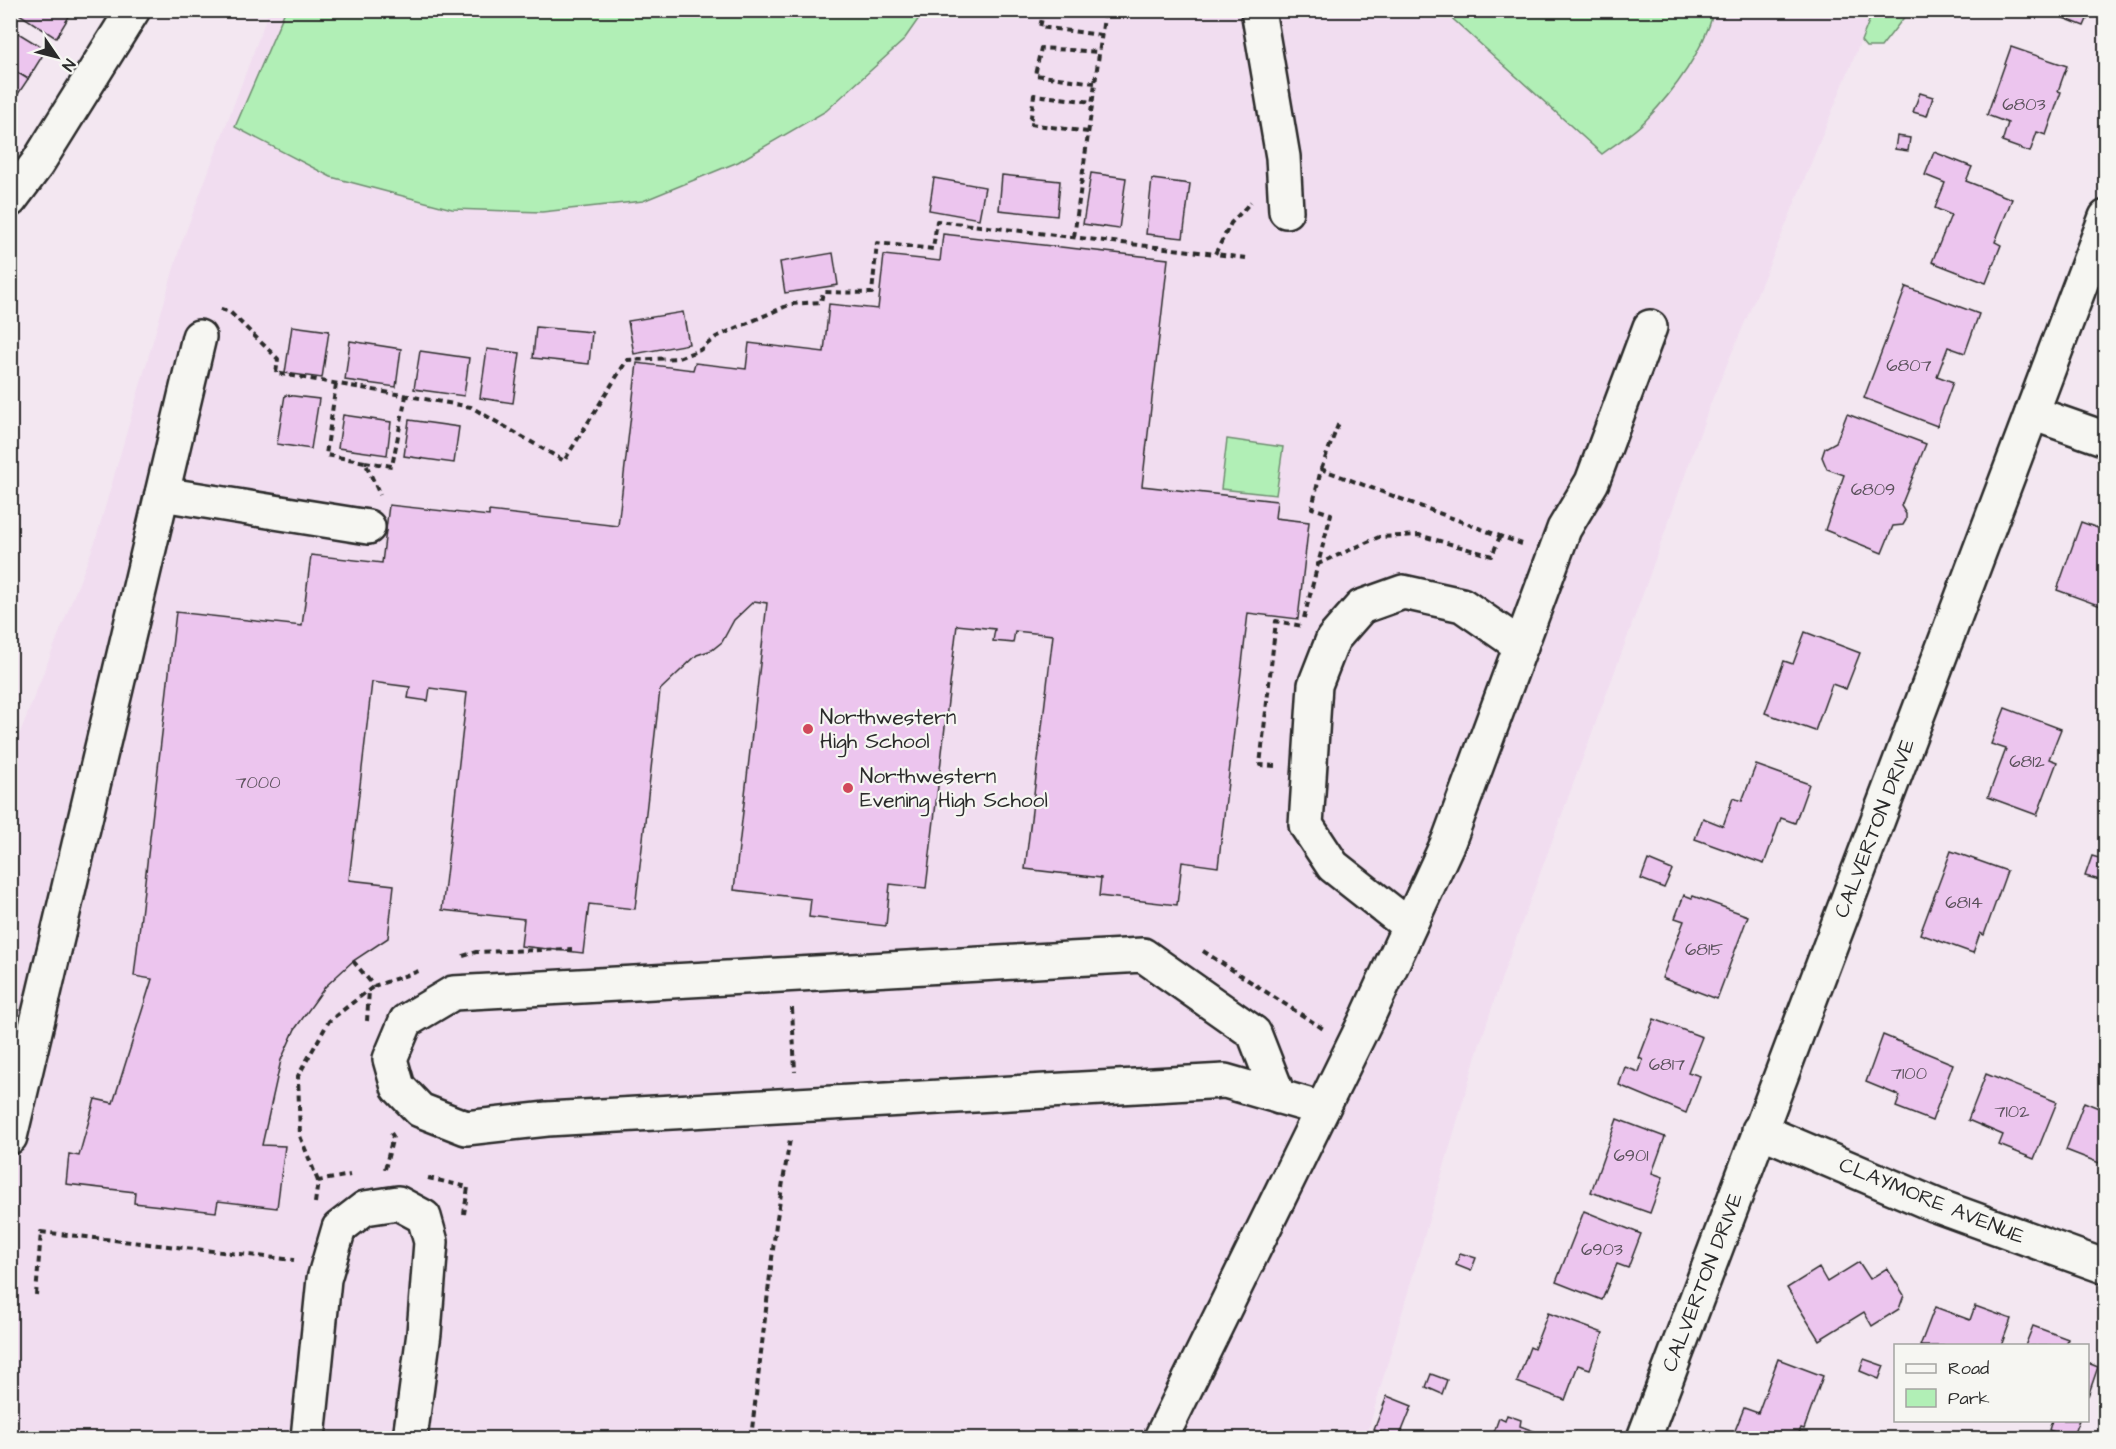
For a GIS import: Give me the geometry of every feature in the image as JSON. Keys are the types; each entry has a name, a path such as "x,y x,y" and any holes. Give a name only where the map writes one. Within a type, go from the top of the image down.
{"street":[{"path":"10,200 38,164 133,10"},
{"path":"1258,10 1283,157 1285,196"},
{"name":"CALVERTON DRIVE","path":"1644,1438 2106,217"},
{"path":"1161,1438 1322,1109 1449,840 1564,529 1592,482 1650,327"},
{"path":"10,1137 199,337"},
{"path":"2032,413 2106,439"},
{"path":"162,494 368,527"},
{"path":"1409,926 1333,866 1306,825 1315,685 1334,639 1361,607 1403,592 1462,605 1521,646"},
{"path":"1279,1097 1254,1033 1143,955 453,993 406,1020 390,1059 398,1087 420,1110 466,1128 547,1119 1225,1081 1279,1097 1322,1109"},
{"name":"CLAYMORE AVENUE","path":"1759,1130 1935,1204 2106,1267"},
{"path":"308,1438 324,1279 339,1228 365,1208 398,1203 424,1217 431,1242 424,1333 410,1438"}],"path":[{"path":"1044,10 1040,27 1101,35"},
{"path":"1074,237 1105,10"},
{"path":"1095,82 1035,75 1041,48 1099,52"},
{"path":"1088,132 1030,123 1034,95 1092,102"},
{"path":"1215,254 1231,223 1257,194 1285,196"},
{"path":"199,337 205,304 230,312 278,359 276,373 471,407 564,461 627,360 641,357 678,358 700,350 716,337 791,304 821,302 823,292 872,294 878,243 933,249 937,221 1246,258"},
{"path":"336,384 326,455 364,462 392,466 406,396"},
{"path":"1340,420 1321,469 1312,508 1331,514 1318,564 1379,537 1419,535 1492,556 1500,536"},
{"path":"364,462 382,498"},
{"path":"1321,469 1554,556"},
{"path":"751,1438 776,1224 796,1106 790,974"},
{"path":"318,1181 300,1136 298,1076 328,1021 374,986"},
{"path":"36,1295 41,1232 295,1260"}],"shaded area":[{"name":"Northwestern High School","path":"269,11 1873,11 1711,402 1503,974 1476,1056 1366,1438 11,1438 10,758 95,542 180,247"}],"green space":[{"path":"285,10 924,11 903,41 826,111 738,162 643,201 542,212 452,209 331,177 235,127"},
{"path":"1444,11 1714,11 1703,41 1687,69 1667,96 1641,125 1602,154"},
{"path":"1873,11 1909,11 1881,47 1866,47 1861,41"},
{"path":"1227,439 1283,447 1276,495 1221,489"}],"building":[{"path":"13,10 73,10 56,38"},
{"path":"2043,10 2091,10 2084,26"},
{"path":"10,28 46,50 28,79 10,68"},
{"path":"2011,47 2067,66 2058,91 2061,92 2046,135 2037,132 2030,152 2002,142 2008,123 1987,115"},
{"path":"10,68 28,79 14,100 10,98"},
{"path":"1920,93 1933,97 1927,116 1913,112"},
{"path":"1897,136 1910,138 1908,151 1895,149"},
{"path":"1934,152 1972,167 1966,181 2012,199 1995,242 2001,245 1986,283 1932,262 1951,215 1935,208 1945,183 1925,175"},
{"path":"1091,173 1126,178 1119,229 1083,224"},
{"path":"1002,175 1060,181 1057,216 999,210"},
{"path":"934,178 985,187 979,219 929,210"},
{"path":"1152,179 1190,184 1183,238 1146,234"},
{"name":"Northwestern High School","path":"943,234 1168,259 1142,486 1277,501 1275,518 1309,522 1298,619 1248,613 1218,867 1182,862 1177,905 1099,896 1101,878 1025,869 1053,635 1015,631 1013,643 993,641 995,629 957,625 926,888 890,884 886,926 809,917 811,899 734,890 767,603 754,601 734,620 722,642 712,650 697,655 660,690 635,909 589,904 583,953 521,946 524,919 442,910 467,693 430,688 428,701 408,698 410,687 372,682 349,880 394,885 388,938 353,961 325,987 295,1029 281,1060 262,1145 285,1146 277,1208 218,1201 216,1212 134,1203 135,1192 66,1184 69,1154 79,1156 95,1099 113,1103 152,979 134,976 176,612 302,626 311,555 382,563 389,505 489,516 489,511 618,526 637,363 693,370 695,363 746,369 749,343 824,352 829,304 878,309 884,255 940,261"},
{"path":"833,253 838,285 785,293 780,262"},
{"path":"1906,287 1979,314 1965,353 1948,347 1937,376 1953,382 1937,426 1864,398"},
{"path":"683,312 689,344 634,354 628,321"},
{"path":"292,326 329,331 322,378 285,373"},
{"path":"536,327 592,332 589,364 533,358"},
{"path":"350,341 401,349 396,387 345,380"},
{"path":"487,349 520,353 513,403 480,398"},
{"path":"420,351 469,358 464,396 414,389"},
{"path":"285,395 319,399 311,449 277,444"},
{"path":"1847,414 1926,444 1901,506 1906,514 1906,520 1903,525 1893,526 1882,553 1825,530 1844,475 1827,469 1822,457 1825,448 1836,442"},
{"path":"343,415 391,422 387,455 338,448"},
{"path":"409,420 459,427 454,463 404,456"},
{"path":"2081,522 2106,531 2106,608 2057,590"},
{"path":"1805,632 1860,653 1846,689 1832,684 1815,731 1765,713 1784,661 1793,664"},
{"path":"2005,708 2061,729 2049,759 2057,762 2037,815 1988,797 2006,749 1991,744"},
{"path":"1756,765 1809,784 1795,823 1781,818 1764,864 1695,839 1703,818 1723,826 1733,798 1742,801"},
{"path":"1951,851 2007,871 1984,935 1980,933 1973,953 1920,934"},
{"path":"2092,856 2106,860 2100,880 2085,876"},
{"path":"1648,860 1672,870 1664,888 1641,879"},
{"path":"1684,895 1692,898 1693,896 1748,916 1717,999 1662,978 1684,921 1675,918"},
{"path":"1654,1019 1702,1037 1688,1072 1700,1076 1686,1113 1619,1085 1625,1067 1639,1072 1643,1060 1639,1058"},
{"path":"1883,1035 1953,1064 1932,1121 1896,1107 1900,1096 1866,1082"},
{"path":"1986,1074 2057,1102 2034,1159 1999,1145 2003,1135 1968,1120"},
{"path":"2084,1102 2106,1111 2106,1178 2098,1175 2102,1164 2066,1150"},
{"path":"1617,1119 1665,1137 1652,1173 1663,1177 1650,1213 1591,1192"},
{"path":"1584,1211 1641,1234 1628,1268 1617,1264 1602,1300 1556,1282"},
{"path":"1460,1253 1476,1258 1471,1271 1456,1265"},
{"path":"1859,1262 1870,1279 1887,1268 1904,1295 1899,1309 1872,1326 1864,1312 1819,1340 1787,1288 1819,1268 1827,1282"},
{"path":"1975,1306 2011,1319 2002,1344 1921,1344 1935,1307 1970,1320"},
{"path":"1548,1313 1603,1333 1590,1369 1578,1365 1565,1400 1517,1382 1530,1347 1534,1349"},
{"path":"2033,1326 2068,1339 2067,1344 2026,1344"},
{"path":"1778,1359 1823,1376 1804,1429 1801,1428 1797,1438 1732,1438 1744,1408 1758,1413"},
{"path":"1864,1359 1884,1366 1879,1379 1860,1371"},
{"path":"2089,1363 2098,1367 2089,1393"},
{"path":"1431,1374 1447,1380 1442,1394 1426,1387"},
{"path":"1387,1396 1412,1406 1399,1438 1374,1430"},
{"path":"1507,1415 1521,1420 1520,1426 1547,1436 1546,1438 1492,1438 1499,1418 1505,1421"},
{"path":"2051,1422 2078,1422 2072,1438 2049,1430"}],"place":[{"name":"Northwestern High School","path":"808,729"},
{"name":"Northwestern Evening High School","path":"848,788"}]}
